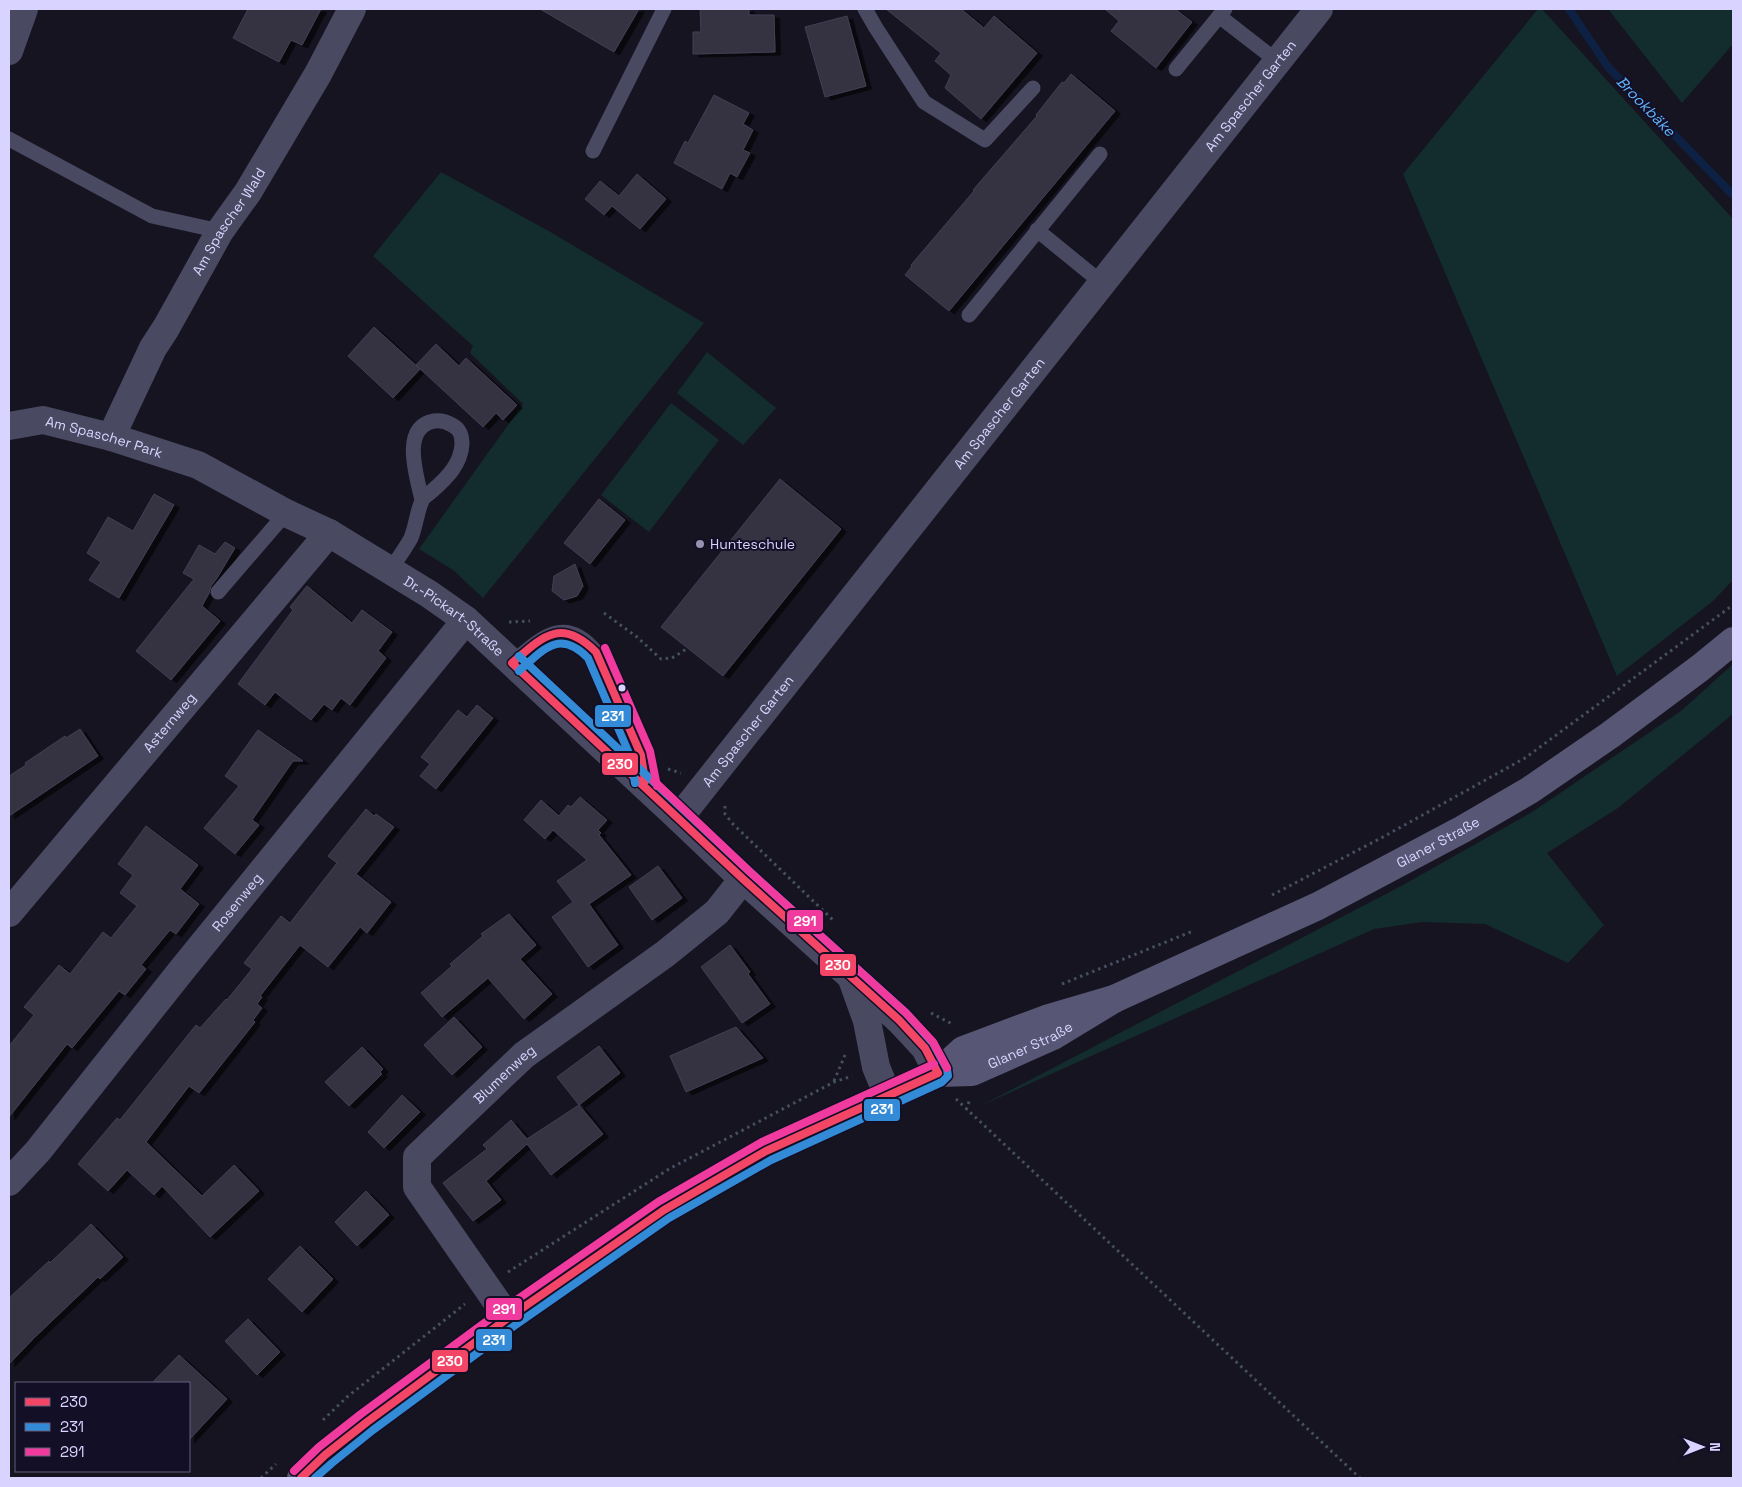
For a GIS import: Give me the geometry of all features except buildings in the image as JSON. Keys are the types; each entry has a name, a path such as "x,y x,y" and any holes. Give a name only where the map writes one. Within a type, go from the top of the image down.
{"street":[{"path":"9,51 24,9"},
{"name":"Am Spascher Wald","path":"111,437 153,348 220,231 258,176 318,74 352,9"},
{"name":"Am Spascher Garten","path":"679,818 1319,9"},
{"name":"Am Spascher Park","path":"9,426 43,420 111,437 198,465"},
{"name":"Dr.-Pickart-Straße","path":"198,465 286,513 328,533 390,570 466,620 742,879 899,1020 925,1048 938,1073"},
{"name":"Asternweg","path":"9,913 328,533"},
{"name":"Rosenweg","path":"9,1182 38,1151 181,971 466,620"},
{"name":"Glaner Straße","path":"301,1478 325,1455 508,1318 664,1210 766,1151 938,1073 963,1050 1046,1019 1114,999 1318,906 1463,829 1530,790 1610,735 1733,641"},
{"name":"Blumenweg","path":"508,1318 417,1187 417,1158 524,1055 672,948 717,912 742,879"},
{"name":"Dr.-Pickart-Straße","path":"852,978 867,1022 876,1067 888,1096"}],"lane":[{"path":"592,151 664,9"},
{"path":"865,9 924,102 985,140 1033,88"},
{"path":"1176,68 1222,12 1277,62"},
{"path":"9,139 152,216 220,231"},
{"path":"969,315 1100,154"},
{"path":"1037,230 1102,283"},
{"path":"390,570 410,538 422,500 414,461 414,441 417,430 426,423 437,420 448,422 458,428 462,436 459,462 444,480 422,500"},
{"path":"218,592 286,513"},
{"path":"512,663 550,634 565,632 576,634 587,641 596,652 641,755 647,788"}],"path":[{"path":"1270,896 1383,837 1525,758 1733,604"},
{"path":"604,613 637,637 661,659 672,658 688,648"},
{"path":"708,782 726,798 725,814 732,823 839,926"},
{"path":"1054,988 1200,928"},
{"path":"929,1011 956,1026"},
{"path":"938,1073 948,1091 966,1110 1360,1478"}],"green space":[{"path":"1538,9 1542,9 1733,219 1733,580 1713,601 1617,676 1403,174"},
{"path":"1608,9 1733,9 1733,44 1682,103"},
{"path":"441,172 547,230 704,323 483,598 453,570 419,549 523,404 470,353 473,346 373,256"},
{"path":"707,352 776,408 743,445 677,393"},
{"path":"671,403 719,440 649,532 601,495"},
{"path":"1733,664 1733,714 1618,808 1547,853 1604,925 1568,963 1485,924 1422,922 1374,929 980,1106 1403,885 1532,812 1681,711"}],"waterway":[{"name":"Brookbäke","path":"1569,9 1608,67 1733,195"}],"transit line":[{"name":"230","path":"512,663 533,645 552,634 572,635 584,641 596,652 641,755 645,781"},
{"name":"231","path":"519,671 552,645 568,645 578,649 588,658 631,758 635,783"},
{"name":"291","path":"605,648 650,751 657,786"},
{"name":"231","path":"315,1478 373,1430 514,1326 669,1218 771,1160 942,1082 948,1076 947,1069 933,1043 906,1013 750,872 519,656"},
{"name":"230","path":"512,663 743,879 899,1020 925,1048 938,1073"},
{"name":"291","path":"654,781 750,872 906,1013 933,1042 947,1068"},
{"name":"291","path":"294,1471 319,1447 361,1414 502,1310 658,1202 762,1142 934,1064"},
{"name":"230","path":"301,1478 325,1455 367,1422 508,1318 664,1210 766,1151 938,1073"}],"place":[{"name":"Hunteschule","path":"700,544"}]}
